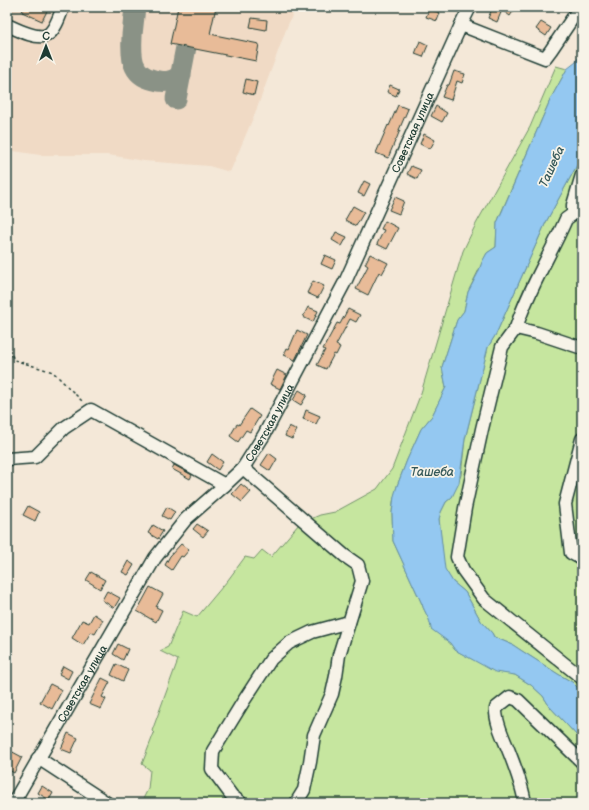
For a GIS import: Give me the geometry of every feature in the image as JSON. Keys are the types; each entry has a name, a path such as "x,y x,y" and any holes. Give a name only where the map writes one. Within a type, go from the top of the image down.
{"street":[{"path":"7,25 22,32 38,36 48,35 52,31 63,7"},
{"name":"Советская улица","path":"13,803 155,558 186,519 243,468 264,435 346,280 470,7"},
{"path":"461,24 545,58 580,7"},
{"path":"582,175 573,205 577,216 566,219 520,314 516,328 502,347 482,429 457,557 463,570 484,599 582,678"},
{"path":"516,328 537,332 582,348"},
{"path":"7,459 35,457 64,428 91,410 225,485"},
{"path":"582,439 565,504 571,553 582,559"},
{"path":"243,468 339,551 358,565 362,581 339,654 332,694 314,735 304,790 296,803"},
{"path":"241,803 232,796 212,769 213,751 271,659 289,643 312,632 349,622"},
{"path":"525,803 523,791 503,738 496,714 496,708 510,697 518,700 582,762"},
{"path":"38,758 107,803"}],"path":[{"path":"7,344 14,360 53,372 91,410"}],"shaded area":[{"path":"7,7 296,7 287,27 256,111 230,172 209,166 144,161 106,155 40,155 7,150"}],"green space":[{"path":"556,66 567,69 551,98 497,223 496,247 487,253 468,292 464,311 457,320 442,367 446,387 432,416 421,429 407,460 397,486 392,513 393,541 429,619 432,629 450,643 455,650 470,658 515,675 531,685 543,696 550,707 582,741 582,803 141,803 148,789 150,770 142,764 154,733 152,731 178,660 160,651 168,647 183,611 197,617 245,557 254,559 262,550 271,557 299,524 320,515 335,512 377,489 392,469 421,393 463,251 476,224 530,127"},
{"path":"582,156 582,692 572,682 513,645 494,637 481,621 465,592 453,582 444,569 439,519 446,502 452,497 461,475 465,439 488,347 496,334 546,222"}],"water":[{"name":"Ташеба","path":"582,51 582,156 546,222 496,334 488,347 465,439 459,483 452,497 446,502 439,519 445,569 453,582 465,592 481,621 494,637 513,645 572,682 582,692 582,741 550,707 543,696 531,685 515,675 495,672 455,650 450,643 431,629 429,618 393,541 392,513 394,496 407,460 421,429 432,416 446,387 442,367 457,320 464,311 468,292 487,253 496,247 497,223 551,98 567,69 576,62"}],"building":[{"path":"24,7 49,7 42,21 22,12"},
{"path":"178,7 216,7 210,34 259,44 256,61 170,44"},
{"path":"493,7 516,7 510,16 502,10 497,22 488,18"},
{"path":"429,9 440,13 437,21 426,17"},
{"path":"252,18 267,20 266,30 250,27"},
{"path":"541,22 551,28 546,36 536,29"},
{"path":"420,41 428,45 423,57 415,54"},
{"path":"454,71 465,74 462,83 457,81 451,100 442,97 447,85 449,85"},
{"path":"246,79 257,82 254,95 243,92"},
{"path":"390,85 399,89 396,96 387,92"},
{"path":"398,105 408,109 388,158 376,153"},
{"path":"436,106 447,113 442,122 431,116"},
{"path":"424,134 435,140 430,149 420,144"},
{"path":"411,166 421,170 417,179 407,174"},
{"path":"364,181 370,184 364,196 358,193"},
{"path":"395,197 404,201 399,214 389,210"},
{"path":"353,206 364,212 356,226 345,220"},
{"path":"385,221 398,228 387,249 377,244 384,230 381,229"},
{"path":"336,232 347,237 342,246 332,240"},
{"path":"370,254 388,263 382,274 379,272 368,295 356,289 368,266 365,264"},
{"path":"325,255 336,260 332,269 321,264"},
{"path":"313,281 324,286 318,298 307,293"},
{"path":"308,307 318,311 313,322 303,317"},
{"path":"348,309 360,315 356,322 350,319 336,345 340,347 336,355 334,354 326,369 317,365 325,350 323,349 337,323 340,324"},
{"path":"297,330 307,335 295,360 284,355 287,348 289,349"},
{"path":"277,370 287,375 280,389 270,384"},
{"path":"299,390 307,395 301,405 293,400"},
{"path":"250,409 260,416 250,432 246,430 238,442 230,436 237,424 239,425"},
{"path":"306,410 320,416 316,424 303,419"},
{"path":"289,426 297,430 292,439 285,436"},
{"path":"269,453 277,459 270,471 261,465"},
{"path":"212,454 223,462 218,470 207,462"},
{"path":"174,465 192,475 190,479 172,469"},
{"path":"241,484 251,492 242,502 232,494"},
{"path":"28,506 39,512 35,521 23,515"},
{"path":"167,507 175,512 170,520 162,516"},
{"path":"197,524 208,531 203,537 193,529"},
{"path":"153,525 163,531 158,539 148,533"},
{"path":"181,544 189,550 183,557 181,556 172,570 165,565 170,556"},
{"path":"128,561 134,565 128,575 122,572"},
{"path":"91,572 105,580 100,589 86,580"},
{"path":"150,587 163,594 156,607 162,610 156,622 137,611"},
{"path":"107,591 120,598 114,608 102,600"},
{"path":"94,614 103,620 95,634 91,632 83,645 72,638 82,620 89,623"},
{"path":"118,644 128,649 123,660 113,654"},
{"path":"116,664 128,670 123,681 111,675"},
{"path":"63,666 72,671 68,679 59,674"},
{"path":"102,678 110,682 102,697 106,699 101,709 89,704"},
{"path":"50,684 62,690 52,709 40,702"},
{"path":"68,733 78,738 71,753 61,749"},
{"path":"7,749 22,757 14,773 7,769"},
{"path":"42,786 53,793 49,800 38,793"}],"taxiway":[{"path":"135,7 132,35 132,57 136,69 140,74 146,77 161,81 168,81 181,75"},
{"path":"176,99 186,47"}]}
